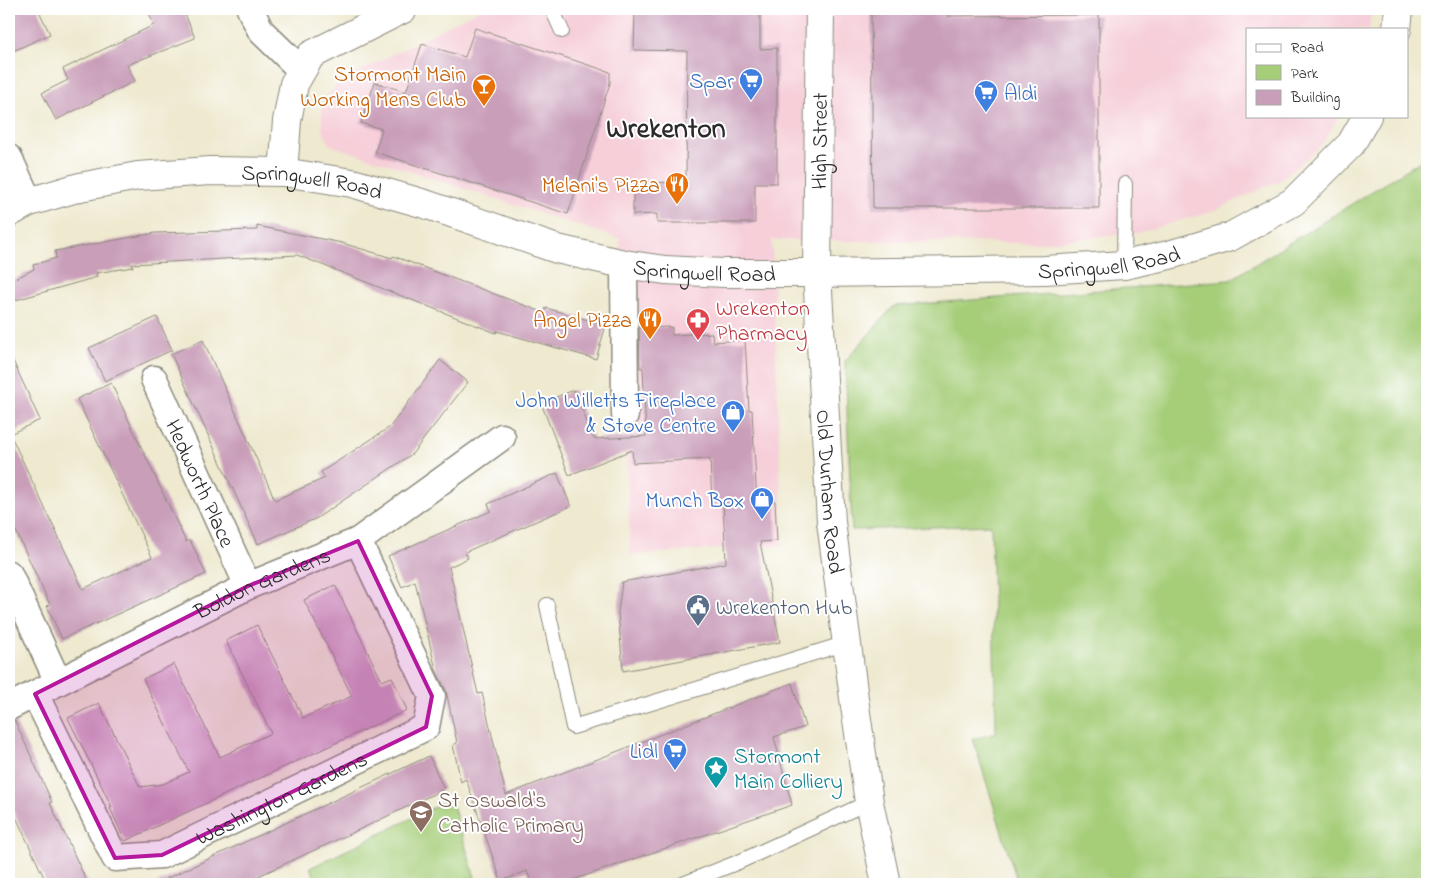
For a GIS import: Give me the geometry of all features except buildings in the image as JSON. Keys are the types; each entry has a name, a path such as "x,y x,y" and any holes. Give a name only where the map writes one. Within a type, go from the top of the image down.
{"main road":[{"path":"283,172 287,121 294,84 311,55 403,9"},
{"name":"High Street","path":"817,274 820,9"},
{"path":"1397,28 1399,9"},
{"name":"Springwell Road","path":"19,208 80,187 138,176 210,171 283,172 352,183 425,204 557,250 624,264 665,270 817,274 1045,270 1124,265 1170,255 1230,237 1293,202 1351,144 1366,118"},
{"name":"Old Durham Road","path":"817,274 831,522 869,802 886,884"}],"street":[{"path":"250,9 262,31 301,70"},
{"path":"9,158 19,208"},
{"path":"624,264 625,415"},
{"name":"Hedworth Place","path":"154,379 248,586"},
{"name":"Boldon Gardens","path":"9,707 248,586 358,541 502,437"},
{"name":"Washington Gardens","path":"35,694 115,858 162,855 426,727 432,696 358,541"},
{"path":"9,574 58,682"}],"lane":[{"path":"552,9 562,30"},
{"path":"1124,265 1125,184"},
{"path":"547,605 573,727 847,643"},
{"path":"683,884 705,880 741,860 869,802"}],"highlighted area":[{"path":"358,541 432,696 426,727 162,855 115,858 35,694 248,586"}],"shaded area":[{"path":"480,9 1372,9 1369,28 1246,28 1246,118 1338,118 1321,146 1279,181 1211,212 1137,233 1039,243 772,240 783,545 630,555 620,239 330,145 322,129 322,104 338,83"}],"green space":[{"path":"1427,157 1427,884 1018,884 973,739 996,733 991,525 852,530 845,361 894,306 1230,280"},
{"name":"St Oswald's Catholic Primary","path":"451,799 477,884 319,884 310,868"}],"place":[{"name":"Spar","path":"751,101"},
{"name":"Stormont Main Working Mens Club","path":"484,107"},
{"name":"Aldi","path":"986,113"},
{"name":"Melani's Pizza","path":"677,205"},
{"name":"Angel Pizza","path":"650,340"},
{"name":"Wrekenton Pharmacy","path":"698,341"},
{"name":"John Willetts Fireplace & Stove Centre","path":"733,433"},
{"name":"Munch Box","path":"762,520"},
{"name":"Wrekenton Hub","path":"698,627"},
{"name":"Lidl","path":"675,771"},
{"name":"Stormont Main Colliery","path":"716,789"},
{"name":"St Oswald's Catholic Primary","path":"421,833"}],"district":[{"name":"Wrekenton","path":"666,127"}]}
